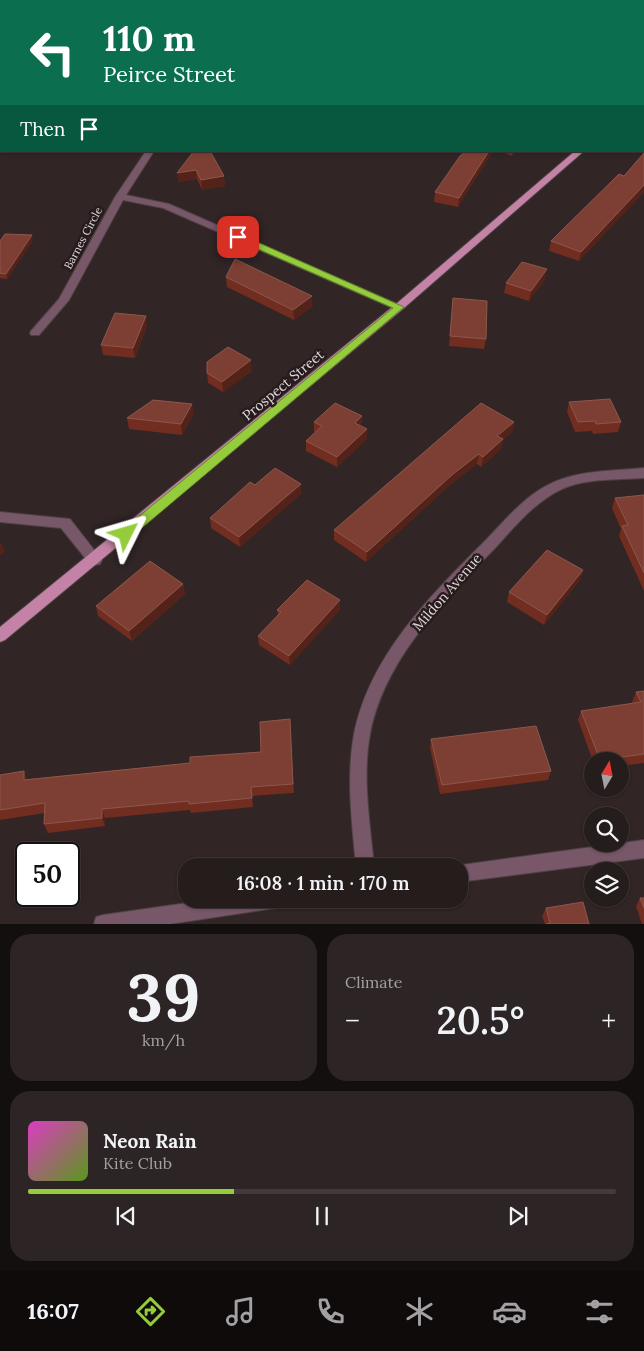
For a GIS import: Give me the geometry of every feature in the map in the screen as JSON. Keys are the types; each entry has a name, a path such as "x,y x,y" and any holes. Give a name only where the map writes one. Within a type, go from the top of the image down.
{"main road":[{"name":"Prospect Street","path":"0,636 95,560 399,307 579,152"}],"street":[{"name":"Barnes Circle","path":"35,333 64,300 120,197 149,152"},
{"path":"120,197 166,206 399,307"},
{"name":"Mildon Avenue","path":"364,858 358,768 366,716 386,668 426,612 518,515 552,488 588,479 644,473"},
{"path":"0,516 65,523 95,560"},
{"path":"468,872 644,849"},
{"path":"102,924 213,908"}],"building":[{"path":"193,152 211,152 224,176 201,180 196,170 177,173"},
{"path":"465,152 488,152 459,198 435,192"},
{"path":"644,153 644,185 581,252 551,241 619,174 624,176"},
{"path":"5,234 32,235 6,274 0,273 0,241"},
{"path":"235,259 312,296 293,310 226,277"},
{"path":"522,262 547,269 531,291 506,283"},
{"path":"453,298 487,301 486,339 450,336"},
{"path":"115,313 146,316 133,348 101,345"},
{"path":"228,347 251,360 222,382 207,373 207,362"},
{"path":"610,399 621,422 596,424 595,421 578,422 569,402"},
{"path":"153,400 192,404 181,424 127,418"},
{"path":"335,403 362,416 355,423 367,429 337,457 306,441 322,426 314,422"},
{"path":"481,403 514,422 497,436 503,439 483,457 479,454 453,474 367,552 334,530"},
{"path":"275,468 301,484 239,537 210,518 250,482 255,485"},
{"path":"644,495 644,573 622,526 628,525 615,498"},
{"path":"547,550 583,570 547,615 509,592"},
{"path":"150,561 183,584 129,631 96,606"},
{"path":"307,580 340,600 289,656 258,636 281,612 277,610"},
{"path":"644,691 644,754 629,756 629,752 597,752 581,711 641,702 636,692"},
{"path":"290,719 293,784 251,787 252,798 189,804 189,801 102,809 102,818 44,824 45,803 0,810 0,775 24,771 24,780 190,763 190,757 261,752 260,722"},
{"path":"536,726 551,771 442,785 431,739"},
{"path":"640,898 644,898 644,908"},
{"path":"583,902 589,924 546,924 550,923 546,908"}],"route":[{"path":"126,534 399,307 238,237"}]}
